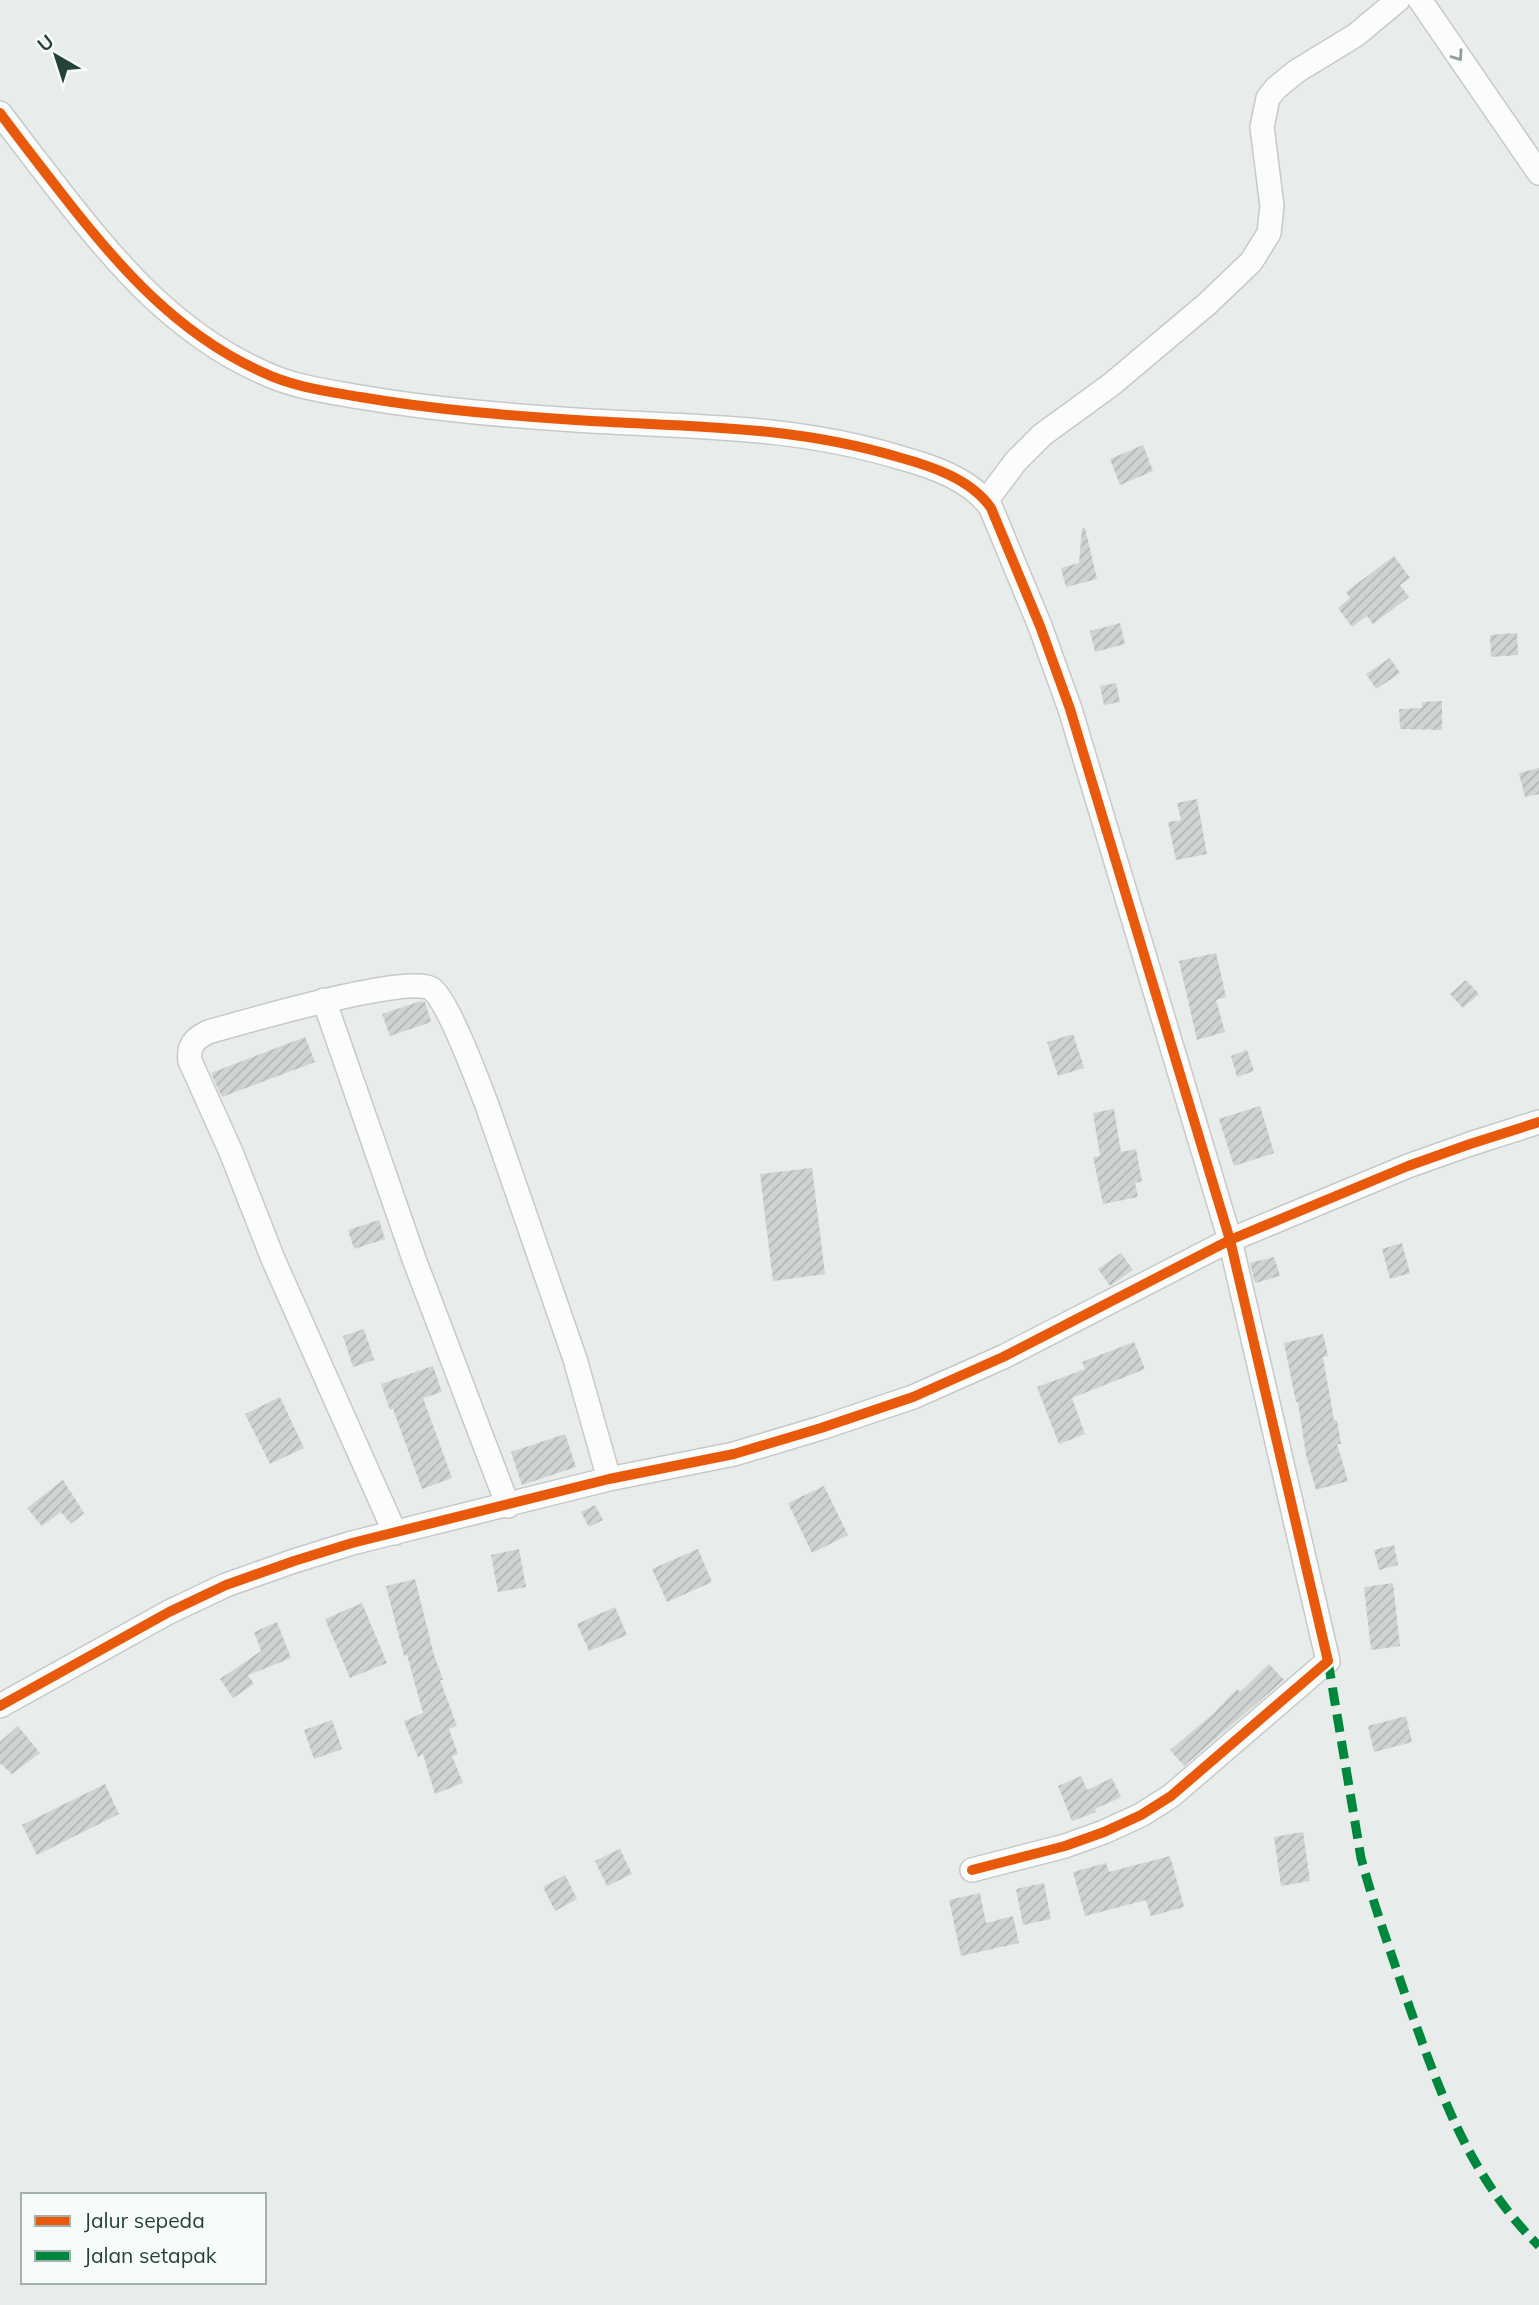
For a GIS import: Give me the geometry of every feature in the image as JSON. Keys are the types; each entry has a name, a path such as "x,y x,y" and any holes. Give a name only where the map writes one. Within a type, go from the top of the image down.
{"street":[{"path":"986,501 1016,461 1042,435 1112,384 1207,304 1251,262 1269,233 1272,205 1262,127 1268,98 1297,71 1356,34 1398,0"},
{"path":"1420,0 1539,173"},
{"path":"0,113 105,250 135,281 202,340 263,373 299,386 472,412 719,427 818,437 936,469 962,483 986,501 1003,533 1070,709 1230,1241 1328,1661 1171,1796 1141,1815 1065,1846 972,1870"},
{"path":"395,1533 273,1259 231,1152 190,1061 191,1045 198,1036 208,1032 324,1000 414,985 430,988 443,1004 476,1075 579,1372 609,1479"},
{"path":"324,1000 414,1259 508,1506"},
{"path":"0,1706 169,1612 226,1585 317,1554 609,1479 734,1454 913,1396 1003,1357 1230,1241 1409,1166 1539,1122"}],"building":[{"path":"1143,445 1153,471 1120,485 1110,459"},
{"path":"1082,528 1085,528 1097,579 1066,587 1061,568 1079,563"},
{"path":"1394,556 1410,578 1400,585 1409,597 1373,624 1367,616 1352,627 1338,608 1350,598 1346,592"},
{"path":"1120,623 1125,644 1095,652 1090,631"},
{"path":"1517,633 1518,655 1491,657 1490,635"},
{"path":"1390,658 1400,673 1376,689 1366,674"},
{"path":"1116,683 1120,702 1104,705 1100,686"},
{"path":"1442,701 1442,730 1400,729 1399,709 1422,708 1422,702"},
{"path":"1539,768 1539,794 1525,797 1519,773"},
{"path":"1197,799 1207,854 1176,860 1168,822 1181,820 1177,803"},
{"path":"1216,953 1226,997 1216,1000 1225,1032 1197,1040 1179,961"},
{"path":"1466,980 1479,994 1463,1008 1450,994"},
{"path":"425,1002 431,1022 390,1036 382,1014"},
{"path":"1073,1034 1084,1068 1058,1076 1047,1042"},
{"path":"305,1037 315,1062 222,1097 211,1073"},
{"path":"1247,1050 1254,1071 1237,1077 1231,1056"},
{"path":"1260,1106 1274,1153 1234,1166 1219,1119"},
{"path":"1114,1109 1121,1152 1136,1149 1142,1181 1135,1183 1138,1197 1103,1204 1093,1157 1100,1156 1093,1113"},
{"path":"812,1168 825,1274 773,1281 760,1174"},
{"path":"379,1220 385,1239 354,1249 348,1230"},
{"path":"1402,1243 1410,1273 1390,1279 1382,1249"},
{"path":"1121,1253 1133,1270 1110,1286 1098,1269"},
{"path":"1274,1257 1280,1276 1255,1283 1250,1263"},
{"path":"364,1329 374,1360 353,1367 343,1336"},
{"path":"1323,1334 1328,1356 1323,1357 1341,1444 1337,1444 1348,1481 1316,1490 1306,1455 1298,1402 1284,1343"},
{"path":"1134,1342 1145,1369 1072,1398 1085,1434 1059,1444 1037,1387 1085,1369 1082,1362"},
{"path":"433,1366 442,1392 423,1398 452,1478 422,1489 381,1384"},
{"path":"280,1397 304,1448 270,1464 245,1414"},
{"path":"565,1434 576,1467 522,1485 511,1452"},
{"path":"63,1480 84,1513 71,1524 61,1512 42,1526 27,1508"},
{"path":"824,1486 848,1535 812,1553 788,1503"},
{"path":"595,1505 603,1520 589,1527 581,1512"},
{"path":"1394,1545 1398,1565 1379,1570 1374,1550"},
{"path":"519,1549 526,1587 498,1592 491,1555"},
{"path":"698,1549 712,1582 667,1602 652,1569"},
{"path":"415,1579 443,1680 440,1680 457,1726 449,1729 458,1754 452,1756 463,1783 435,1794 423,1754 418,1757 404,1721 423,1713 407,1655 404,1656 386,1586"},
{"path":"1393,1583 1400,1646 1371,1650 1364,1587"},
{"path":"362,1603 387,1663 350,1678 325,1619"},
{"path":"615,1607 627,1635 589,1651 577,1624"},
{"path":"277,1622 291,1658 248,1675 254,1684 233,1698 220,1679 261,1651 254,1632"},
{"path":"1269,1664 1284,1680 1184,1766 1170,1750 1212,1715 1237,1689 1240,1692"},
{"path":"1406,1716 1412,1742 1374,1752 1368,1726"},
{"path":"332,1720 342,1749 314,1759 304,1730"},
{"path":"18,1726 40,1753 12,1774 0,1763 0,1742"},
{"path":"1081,1776 1087,1790 1112,1778 1121,1797 1095,1809 1096,1812 1072,1821 1058,1786"},
{"path":"105,1784 119,1814 37,1855 22,1825"},
{"path":"1303,1832 1310,1881 1281,1886 1274,1837"},
{"path":"620,1849 632,1874 607,1886 595,1861"},
{"path":"1170,1856 1184,1907 1151,1916 1146,1900 1085,1916 1073,1872 1106,1863 1109,1872"},
{"path":"565,1875 577,1899 555,1911 543,1887"},
{"path":"1044,1883 1051,1919 1023,1925 1016,1889"},
{"path":"980,1893 986,1923 1013,1916 1019,1943 961,1956 949,1900"}],"marked path":[{"path":"1328,1661 1361,1858 1419,2034 1444,2099 1475,2162 1493,2191 1539,2246"}],"cycle path":[{"path":"0,113 127,272 176,318 203,338 231,356 274,377 322,390 446,409 746,430 821,439 937,469 973,489 991,508 1040,626 1070,709 1230,1240 1328,1661 1171,1796 1141,1815 1065,1846 972,1870"},
{"path":"0,1706 169,1612 226,1585 294,1561 352,1543 609,1479 734,1454 913,1397 1003,1357 1230,1240 1408,1166 1539,1122"}]}
